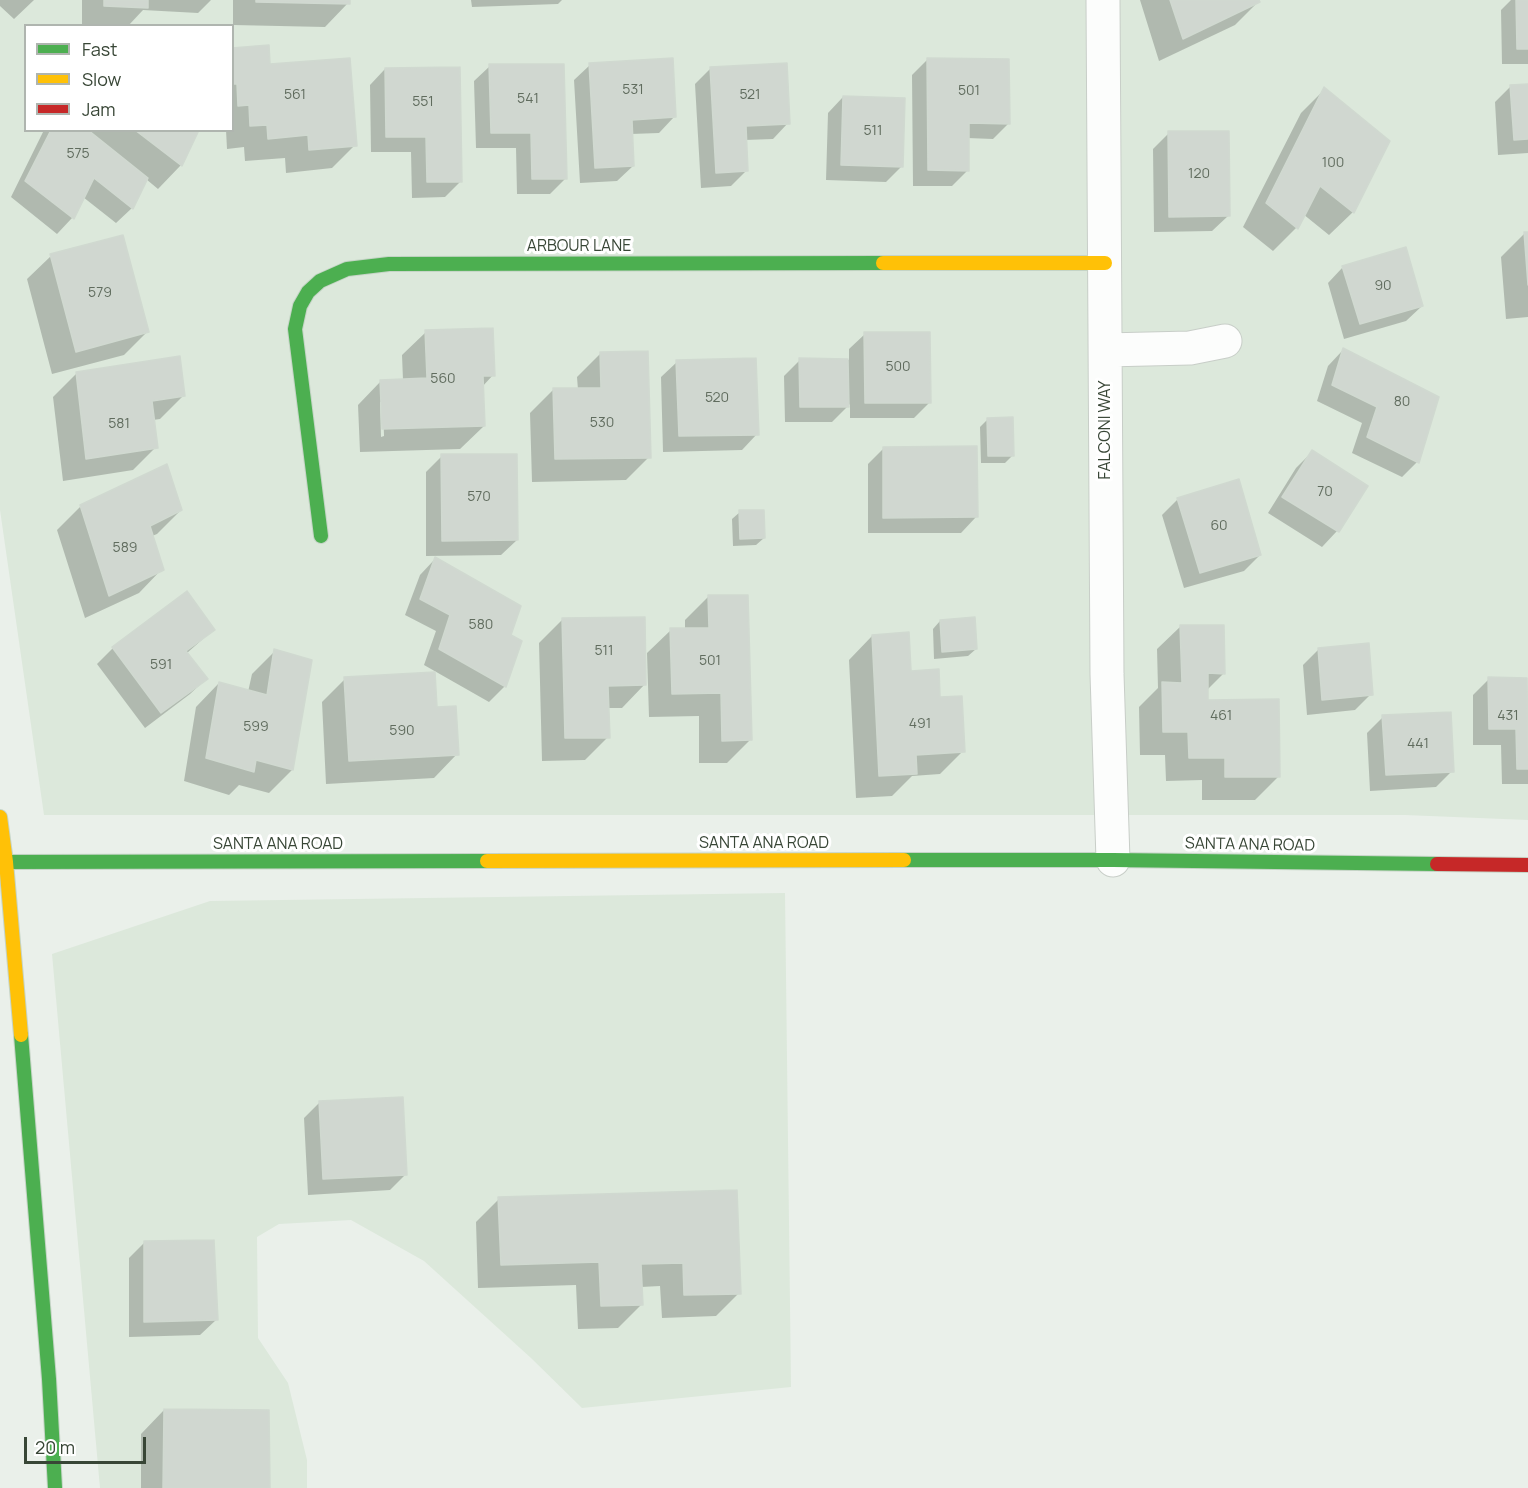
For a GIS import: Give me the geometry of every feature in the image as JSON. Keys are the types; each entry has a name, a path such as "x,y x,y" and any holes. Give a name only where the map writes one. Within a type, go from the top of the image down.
{"street":[{"name":"FALCONI WAY","path":"1103,0 1107,674 1113,860"},
{"name":"ARBOUR LANE","path":"321,536 295,329 300,306 308,292 320,281 347,268 388,264 1105,263"},
{"path":"1106,350 1190,348 1225,341"},
{"path":"0,817 49,1379 55,1488"},
{"name":"SANTA ANA ROAD","path":"3,862 1113,860 1528,865"}],"shaded area":[{"path":"0,0 1528,0 1528,820 1405,815 44,815 0,510"},
{"path":"785,893 791,1387 582,1408 531,1358 424,1261 351,1220 279,1224 257,1237 258,1338 288,1383 307,1460 307,1488 100,1488 52,954 210,901"}],"building":[{"path":"104,0 148,0 148,8 104,6"},
{"path":"256,0 350,0 350,4 256,2"},
{"path":"1170,0 1259,0 1260,2 1183,39"},
{"path":"1516,0 1528,0 1528,49 1517,49"},
{"path":"269,45 270,64 350,58 357,146 309,150 308,135 268,139 267,125 250,126 249,105 238,106 237,84 234,84 234,48"},
{"path":"673,58 676,117 632,120 634,166 595,168 589,63"},
{"path":"927,58 1009,59 1010,124 969,123 969,171 928,170"},
{"path":"787,63 790,124 746,126 748,171 716,173 710,67"},
{"path":"489,64 564,64 567,179 532,179 531,133 491,133"},
{"path":"460,67 462,182 427,182 426,137 386,137 385,68"},
{"path":"1528,84 1528,139 1514,140 1510,85"},
{"path":"1324,87 1390,141 1354,213 1320,186 1298,229 1266,203"},
{"path":"843,96 905,98 903,167 841,165"},
{"path":"1168,131 1229,131 1230,216 1169,217"},
{"path":"50,132 90,132 148,178 133,209 94,178 74,219 25,181"},
{"path":"138,132 198,132 182,166"},
{"path":"1524,232 1528,232 1528,285"},
{"path":"123,235 149,332 76,352 50,254"},
{"path":"1406,247 1423,306 1360,324 1342,266"},
{"path":"493,328 495,376 483,376 485,426 382,429 380,380 427,378 425,330"},
{"path":"864,332 930,332 931,403 865,403"},
{"path":"1343,348 1439,397 1419,463 1367,437 1377,407 1332,385"},
{"path":"648,351 651,458 555,459 553,388 601,388 600,352"},
{"path":"180,356 185,396 152,401 158,448 86,459 76,372"},
{"path":"756,358 759,435 679,436 676,360"},
{"path":"799,358 848,359 849,407 800,407"},
{"path":"1013,417 1014,456 988,456 987,418"},
{"path":"977,446 978,517 883,518 883,447"},
{"path":"1312,450 1368,486 1339,532 1282,497"},
{"path":"441,454 517,454 518,540 442,541"},
{"path":"167,464 182,510 150,526 164,570 109,596 80,505"},
{"path":"1239,479 1261,555 1200,573 1177,498"},
{"path":"739,510 764,510 765,538 740,539"},
{"path":"435,557 521,606 511,635 522,641 506,687 439,649 450,615 420,599"},
{"path":"187,591 215,630 186,651 208,679 161,713 112,647"},
{"path":"708,595 748,595 752,740 722,741 721,693 672,694 670,628 709,628"},
{"path":"645,617 646,685 608,686 610,738 565,738 562,618"},
{"path":"975,617 977,649 942,652 940,620"},
{"path":"1180,625 1224,625 1225,674 1208,673 1208,700 1279,699 1280,777 1225,777 1225,758 1189,758 1188,732 1163,732 1162,682 1182,683"},
{"path":"909,632 911,671 939,669 940,697 962,696 965,752 916,755 917,774 879,776 872,635"},
{"path":"1369,643 1373,695 1322,700 1318,648"},
{"path":"274,649 312,660 293,770 256,760 254,772 206,758 219,682 267,695"},
{"path":"435,672 437,707 456,706 459,755 349,761 344,677"},
{"path":"1488,677 1527,678 1528,769 1517,769 1516,729 1489,729"},
{"path":"1451,712 1454,772 1386,775 1382,715"},
{"path":"403,1097 407,1175 323,1179 319,1101"},
{"path":"737,1190 741,1294 684,1295 683,1263 641,1264 643,1305 601,1306 599,1262 501,1265 498,1197"},
{"path":"214,1240 218,1320 144,1322 144,1241"},
{"path":"164,1409 269,1410 270,1488 163,1488"}],"traffic: fast":[{"path":"321,536 295,329 300,306 308,292 320,281 347,269 389,264 883,263"},
{"path":"904,860 1437,864"},
{"path":"0,862 487,861"},
{"path":"21,1035 49,1379 55,1488"}],"traffic: slow":[{"path":"883,263 1105,263"},
{"path":"0,817 21,1035"},
{"path":"487,861 904,860"}],"traffic: jam":[{"path":"1437,864 1528,865"}]}
